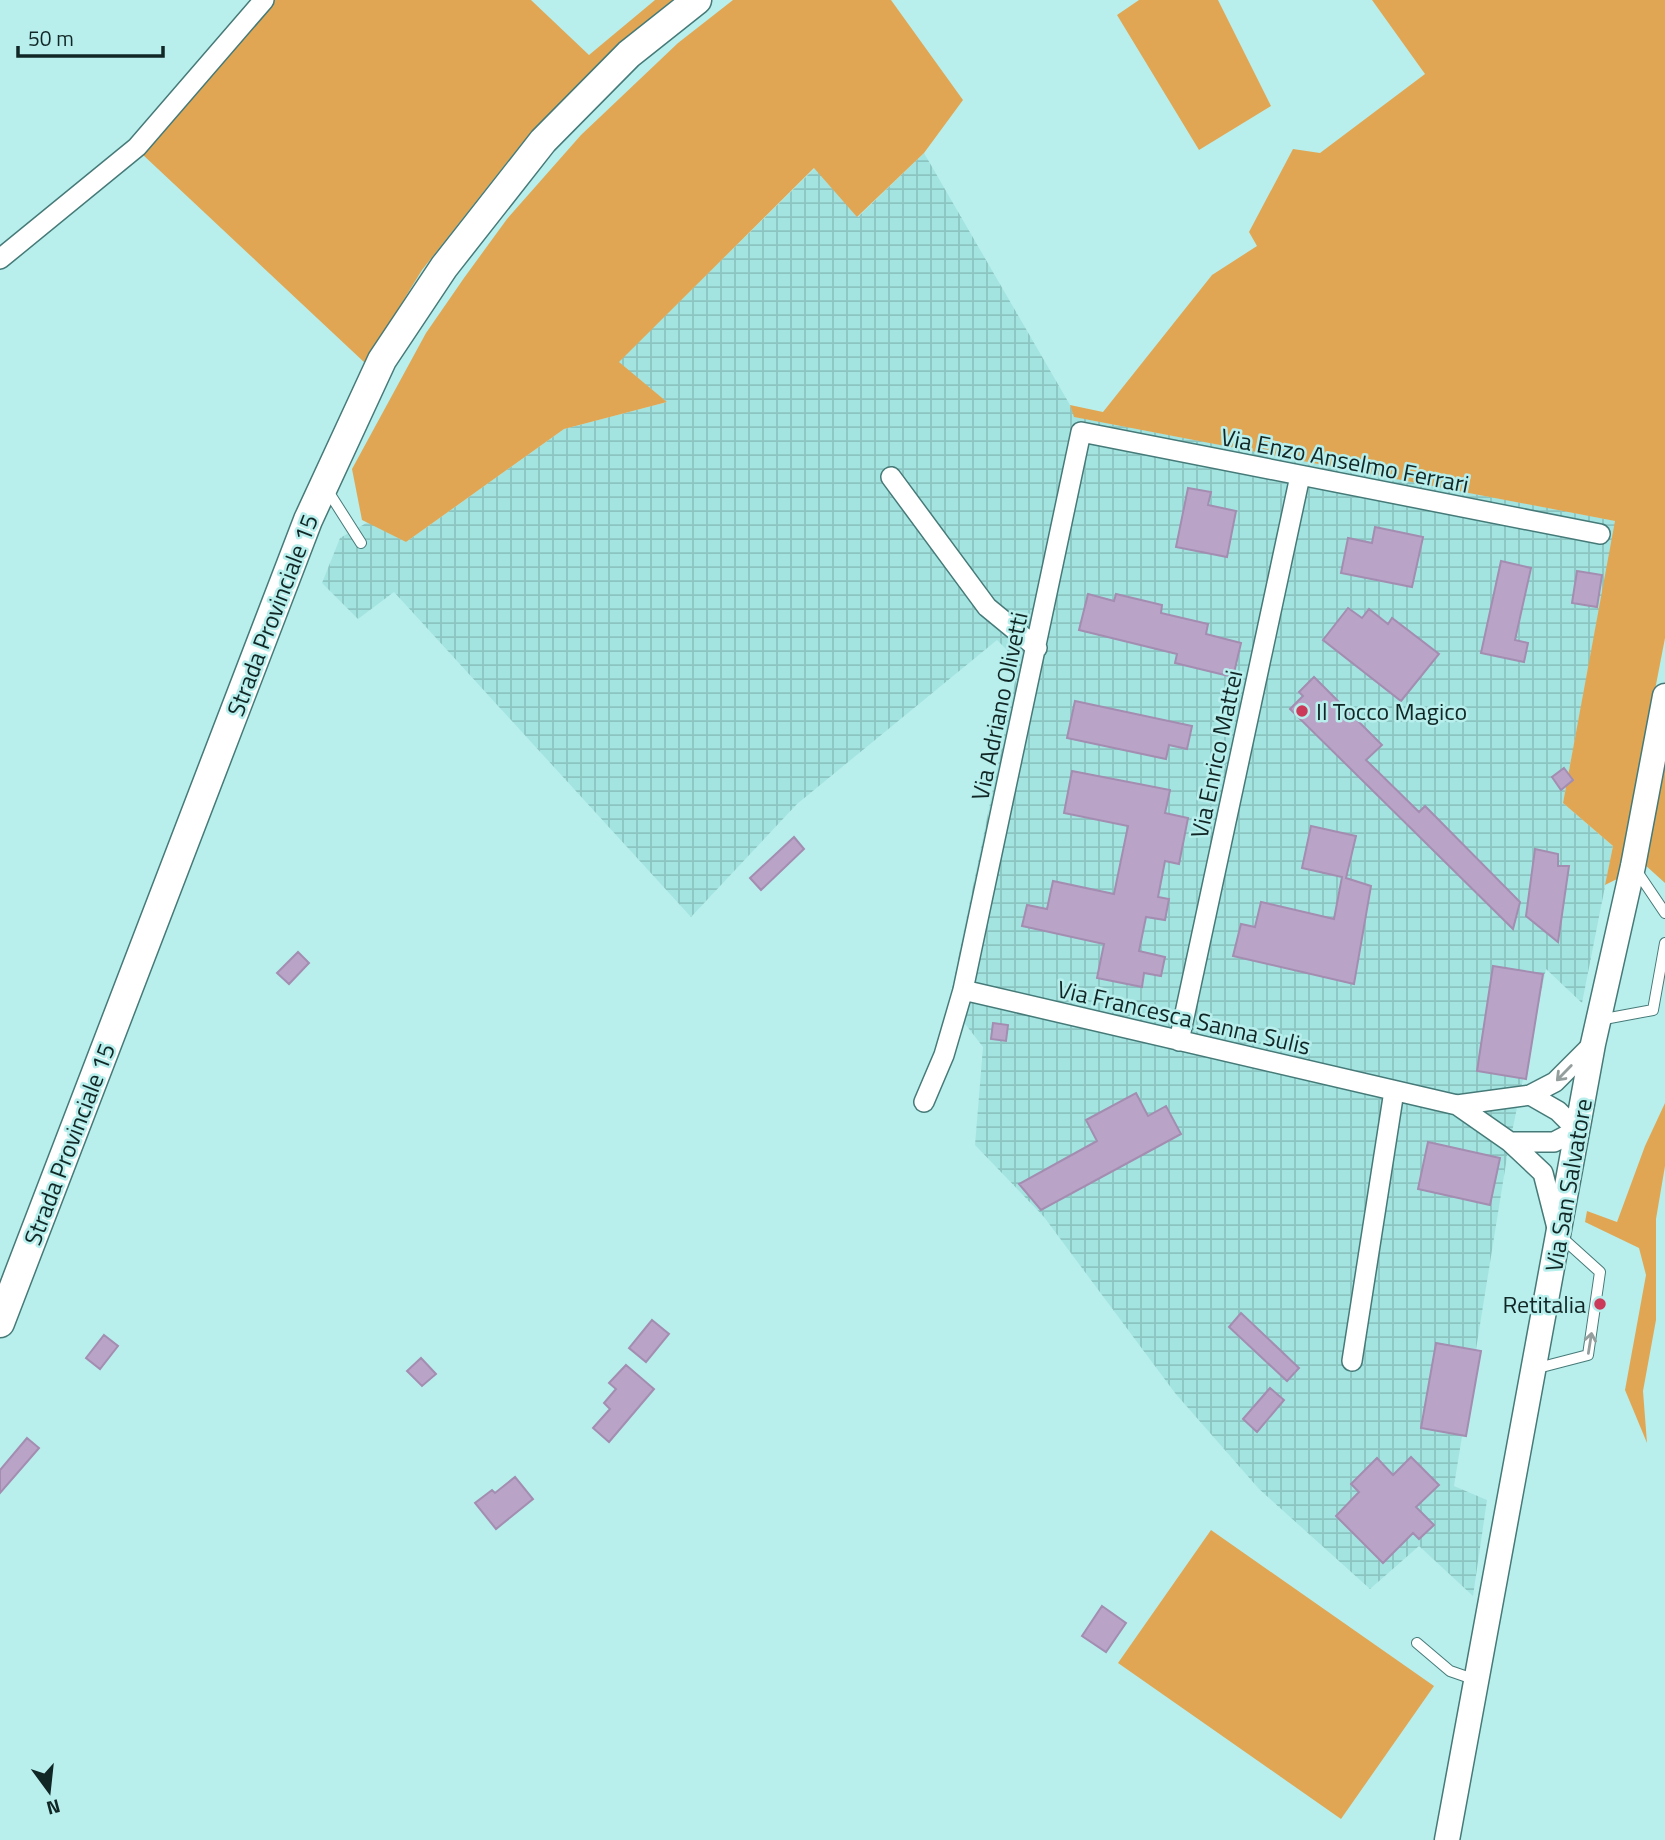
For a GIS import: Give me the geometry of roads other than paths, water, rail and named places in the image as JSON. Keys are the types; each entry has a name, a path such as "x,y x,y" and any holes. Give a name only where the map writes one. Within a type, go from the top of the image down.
{"main road":[{"name":"Strada Provinciale 15","path":"0,1323 323,485 382,360 444,267 542,141 629,54 697,0"}],"street":[{"path":"0,259 137,147 264,0"},
{"name":"Via Enzo Anselmo Ferrari","path":"1082,432 1600,534"},
{"name":"Via Adriano Olivetti","path":"925,1102 944,1055 963,990 1082,432"},
{"name":"Via Enrico Mattei","path":"1179,1041 1300,476"},
{"path":"891,477 987,607 1037,648"},
{"name":"Via San Salvatore","path":"1447,1840 1577,1130 1633,866 1665,696"},
{"name":"Via Francesca Sanna Sulis","path":"963,990 1457,1105 1530,1095 1555,1083 1596,1032"},
{"path":"1352,1362 1394,1091"},
{"path":"1510,1142 1554,1142 1577,1130 1558,1111 1530,1095"},
{"name":"Via Francesca Sanna Sulis","path":"1457,1105 1510,1142 1543,1173 1559,1234"}],"lane":[{"path":"323,485 361,543"},
{"path":"1633,866 1665,913"},
{"path":"1596,1032 1653,1010 1665,943"},
{"path":"1534,1369 1588,1355 1600,1272 1559,1234"},
{"path":"1417,1643 1450,1671 1476,1681"}],"place":[{"name":"Il Tocco Magico","path":"1302,711"},
{"name":"Retitalia","path":"1600,1304"}]}
